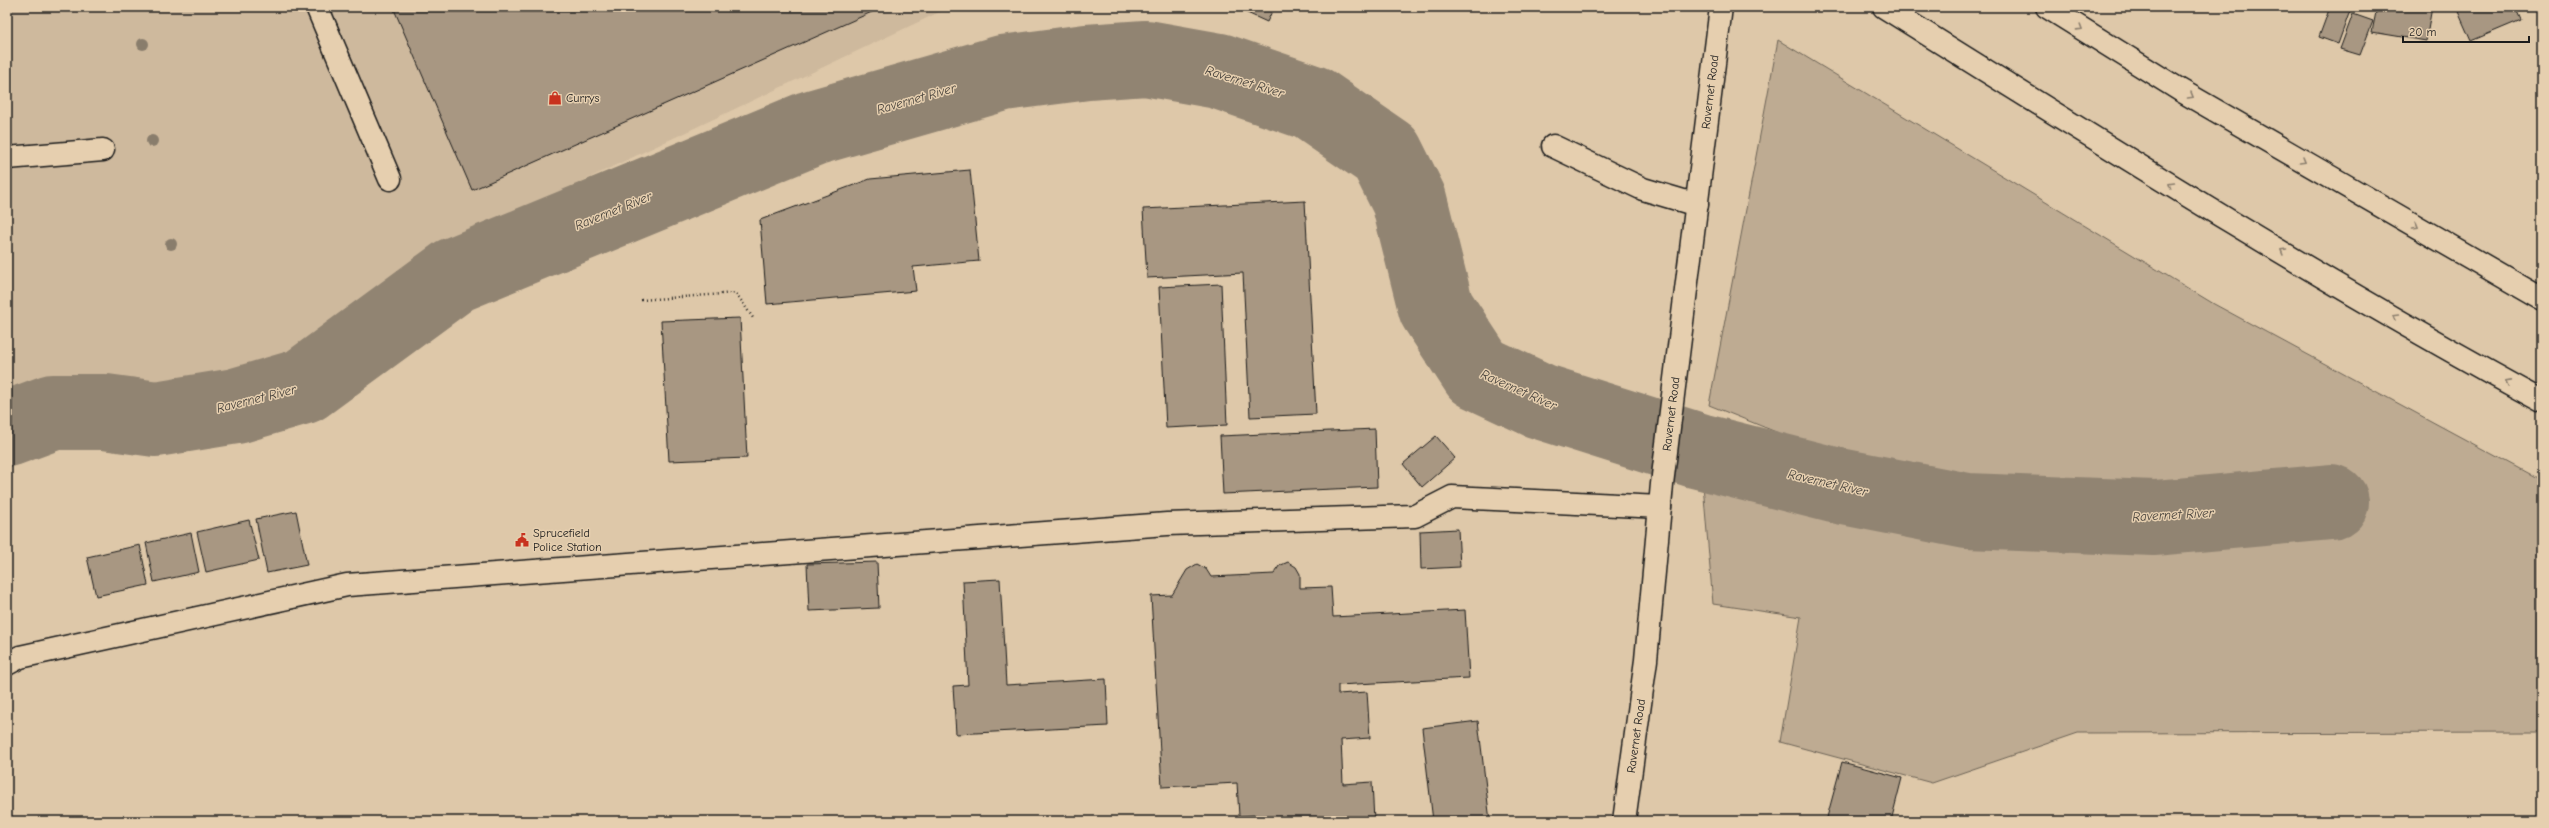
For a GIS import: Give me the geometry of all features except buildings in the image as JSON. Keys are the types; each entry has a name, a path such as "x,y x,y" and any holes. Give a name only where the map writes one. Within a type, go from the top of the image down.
{"main road":[{"path":"317,7 390,179"},
{"name":"Ravernet Road","path":"1624,821 1646,660 1662,484 1721,7"},
{"path":"1884,7 2119,154 2474,364 2542,401"},
{"path":"2047,7 2180,90 2542,299"},
{"path":"1553,146 1643,189 1697,205"},
{"path":"7,158 103,150"},
{"path":"7,664 20,658 347,585 1167,524 1414,516 1452,497 1660,507"}],"path":[{"path":"641,300 736,293 753,318"}],"shaded area":[{"path":"7,7 950,7 477,231 306,358 222,387 113,386 7,411"},
{"path":"1778,40 2214,304 2542,481 2542,732 2078,733 1932,783 1780,742 1801,617 1713,604 1703,485 1776,494 1878,520 1974,539 2057,548 2042,496 1962,483 1806,444 1709,405"}],"waterway":[{"name":"Ravernet River","path":"7,429 53,412 105,412 156,419 236,406 304,386 455,275 812,128 1003,73 1087,62 1146,58 1219,71 1312,103 1386,154 1409,200 1436,308 1478,372 1540,401 1699,451 1834,485 1967,511 2155,518 2331,502"}],"place":[{"name":"Currys","path":"555,98"},
{"name":"Sprucefield Police Station","path":"522,540"}]}
